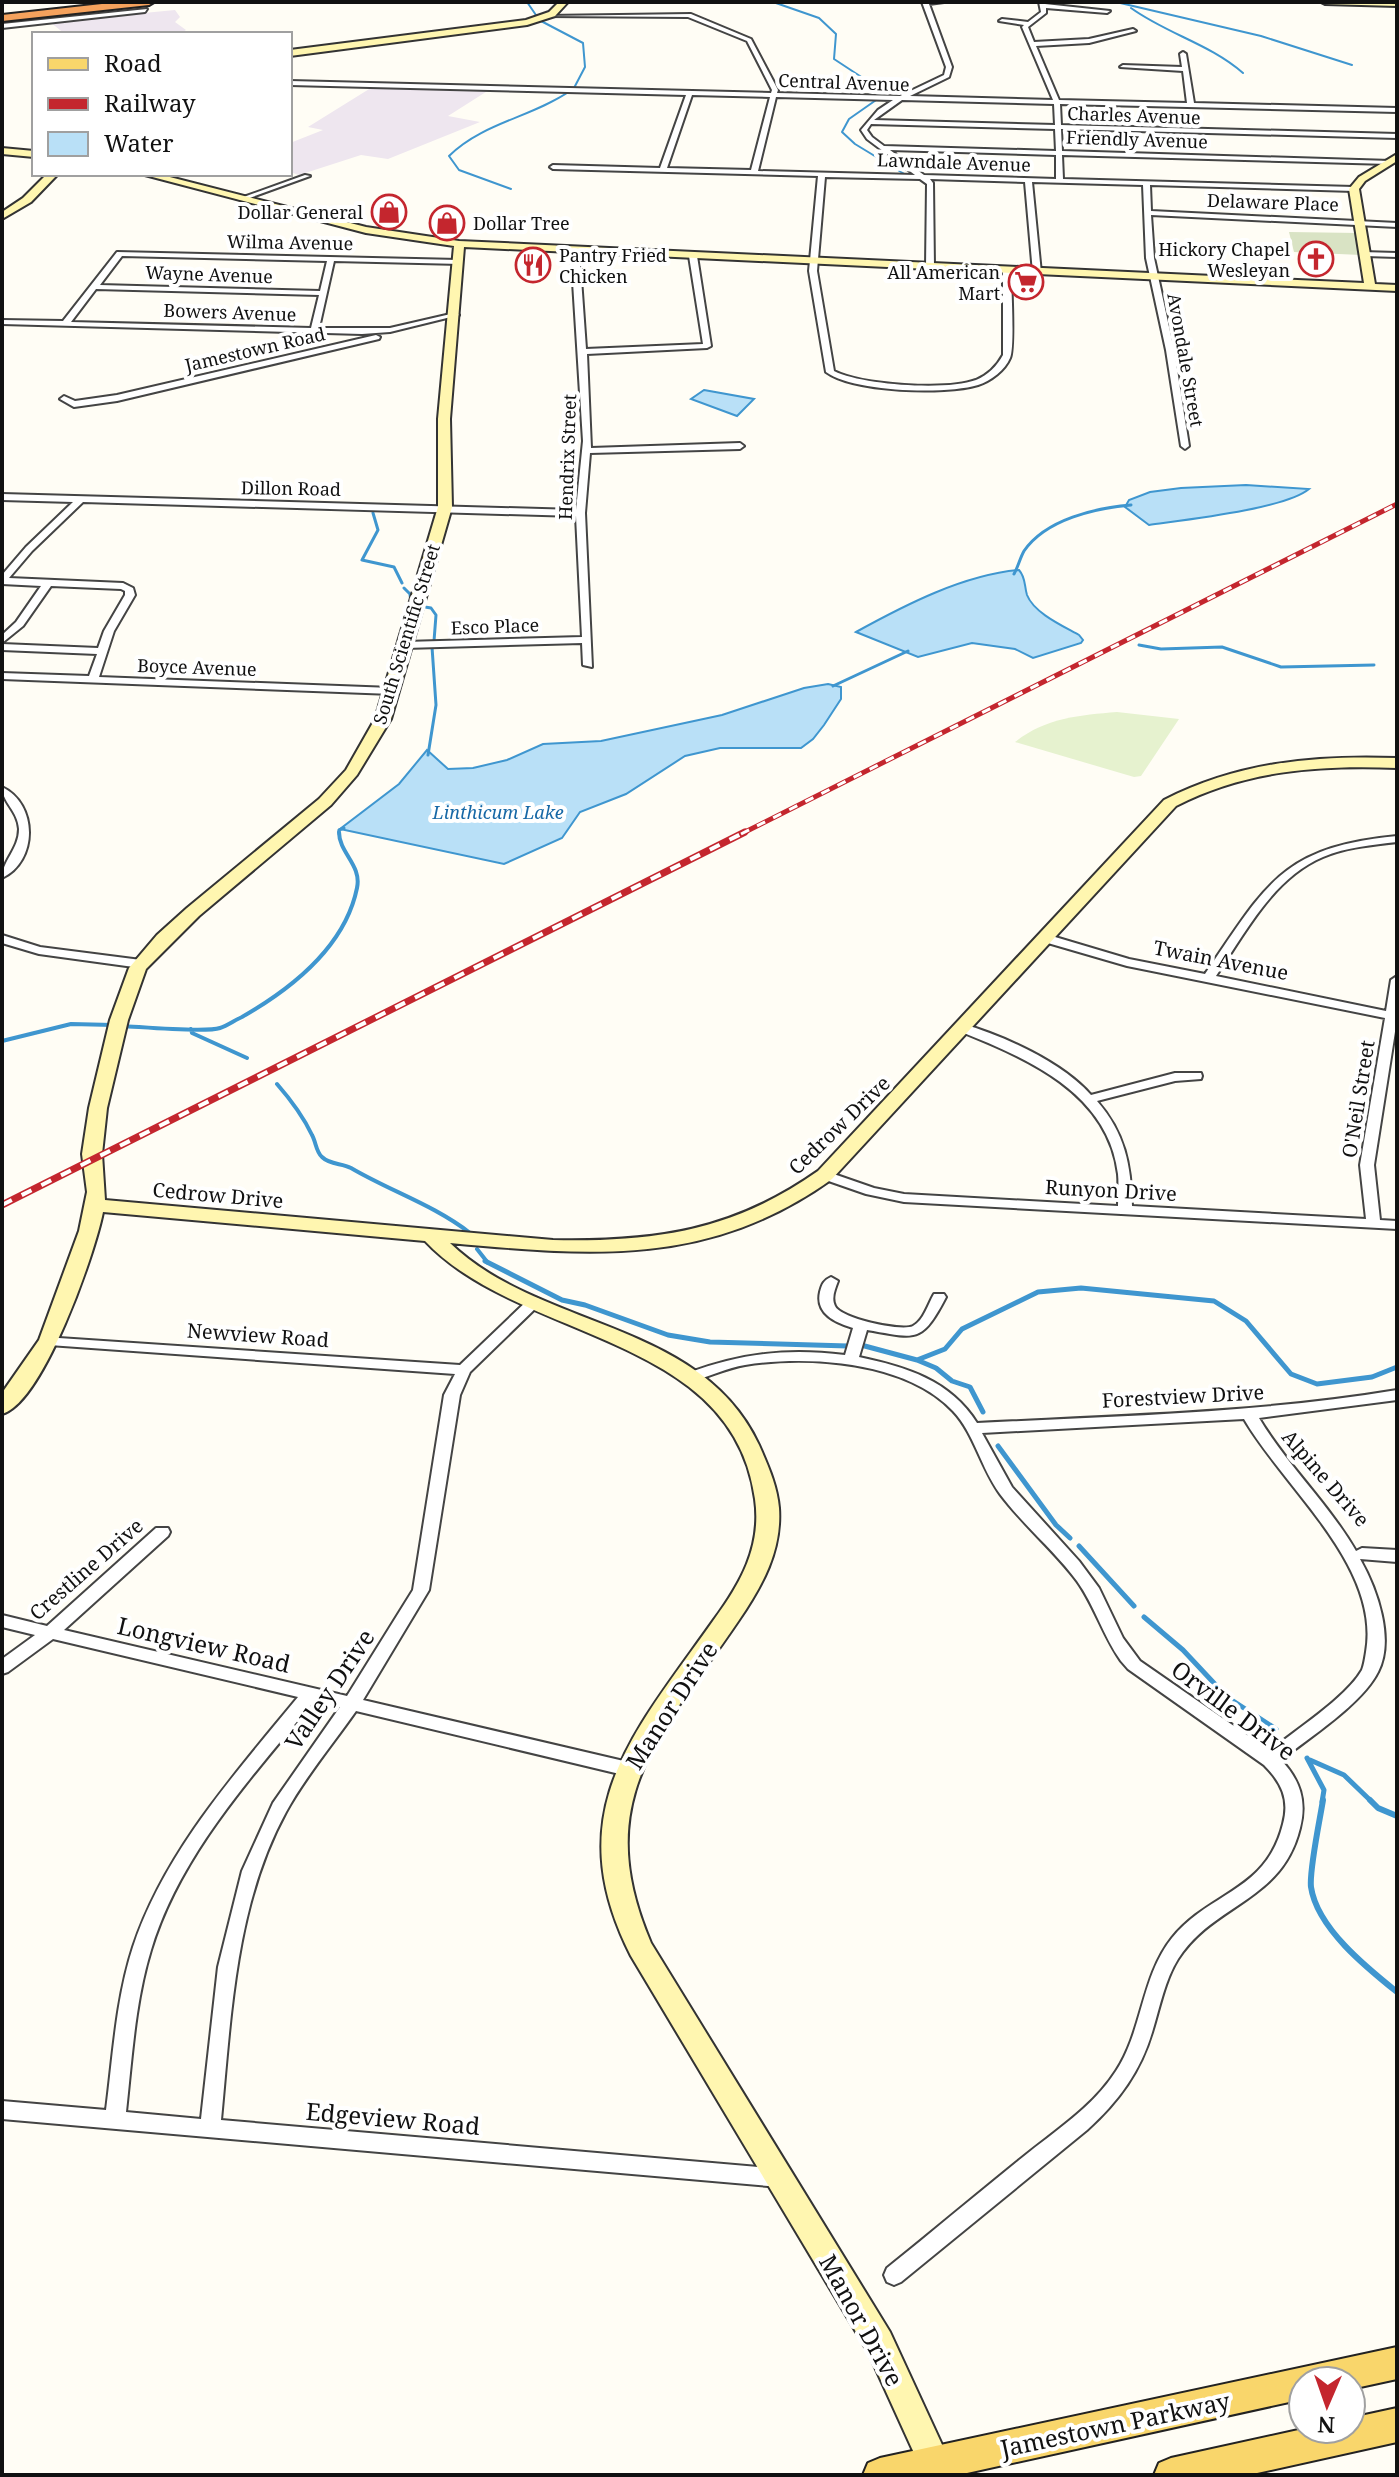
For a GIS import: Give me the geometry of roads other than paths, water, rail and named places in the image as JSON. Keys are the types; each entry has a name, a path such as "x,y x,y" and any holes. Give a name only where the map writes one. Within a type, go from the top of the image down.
{"highway":[{"path":"2,16 121,2"},
{"path":"2,16 147,6"}],"main road":[{"path":"1367,2370 1397,2363"},
{"name":"Jamestown Parkway","path":"880,2475 938,2469 1287,2387"},
{"path":"1171,2475 1397,2425"}],"street":[{"path":"549,16 564,2"},
{"path":"930,267 931,186 925,177 866,134 866,125 900,98 940,80 949,72 925,2 941,2"},
{"path":"971,2 986,4"},
{"path":"1325,2 1397,4"},
{"path":"1002,21 1027,23 1044,12 1043,4 1107,11"},
{"path":"2,26 147,6"},
{"path":"292,53 527,22 549,16 694,16 744,36 753,45 775,94 754,172"},
{"path":"1037,17 1046,18"},
{"path":"1027,23 1025,27 1057,102 1060,180"},
{"path":"1033,44 1089,41 1133,31"},
{"path":"1183,54 1191,105"},
{"path":"1123,67 1185,69"},
{"name":"Central Avenue","path":"292,83 1397,110"},
{"path":"663,170 690,92"},
{"name":"Charles Avenue","path":"870,122 1397,136"},
{"name":"Friendly Avenue","path":"884,148 1393,160"},
{"path":"2,151 32,154"},
{"path":"1370,287 1354,189 1362,179 1393,160"},
{"name":"Lawndale Avenue","path":"553,167 1354,189"},
{"path":"822,174 814,262 830,372 842,379 862,383 959,386 980,382 995,372 1007,355 1007,271"},
{"path":"2,216 21,205 51,176"},
{"path":"154,176 381,233 459,244 1397,288"},
{"path":"242,199 307,176"},
{"path":"1028,180 1037,273"},
{"name":"Avondale Street","path":"1146,183 1150,258 1185,446"},
{"name":"Delaware Place","path":"1147,213 1397,225"},
{"name":"South Scientific Street","path":"2,1407 31,1370 49,1340 69,1293 96,1205 95,1125 118,1025 141,964 183,921 289,835 334,793 369,745 383,719 445,507 444,419 459,244"},
{"name":"Hendrix Street","path":"575,250 583,352 585,451 580,513 588,665"},
{"name":"Wilma Avenue","path":"94,287 121,254 458,262"},
{"path":"1365,254 1397,255"},
{"path":"583,352 699,349 707,346 693,256"},
{"path":"314,331 331,259"},
{"path":"65,324 94,287"},
{"name":"Wayne Avenue","path":"94,287 323,293"},
{"name":"Bowers Avenue","path":"2,322 382,331 454,317"},
{"name":"Jamestown Road","path":"64,399 74,404 117,398 454,317"},
{"path":"585,451 740,446"},
{"name":"Dillon Road","path":"2,497 580,513"},
{"path":"81,499 2,581 123,586 130,590 109,631 93,680"},
{"path":"2,640 20,624 47,584"},
{"name":"Esco Place","path":"405,645 587,640"},
{"path":"2,647 102,651"},
{"name":"Boyce Avenue","path":"2,676 392,691"},
{"name":"Cedrow Drive","path":"96,1205 433,1237 609,1248 680,1241 726,1230 796,1196 825,1175 1159,812 1184,795 1215,782 1271,769 1335,763 1397,763"},
{"path":"2,790 19,806 26,827 23,847 2,875"},
{"path":"1209,978 1262,903 1297,867 1341,849 1397,839"},
{"name":"Twain Avenue","path":"1045,938 1127,962 1392,1016"},
{"path":"2,939 39,950 141,964"},
{"name":"O'Neil Street","path":"1374,1224 1367,1165 1397,980"},
{"path":"963,1028 1034,1059 1089,1099 1108,1123 1121,1151 1127,1182 1125,1211"},
{"path":"1089,1099 1175,1077 1196,1076"},
{"name":"Runyon Drive","path":"825,1175 871,1191 904,1198 1397,1225"},
{"name":"Manor Drive","path":"433,1237 467,1268 534,1302 633,1343 693,1376 726,1407 753,1451 767,1499 765,1544 747,1589 643,1741 628,1769 617,1800 612,1835 614,1870 623,1907 640,1948 879,2342 938,2469"},
{"path":"831,1281 827,1288 827,1305 834,1317 903,1332 914,1331 924,1325 939,1297"},
{"name":"Valley Drive","path":"210,2128 227,1967 251,1871 279,1808 352,1703 421,1590 452,1395 464,1370 534,1302"},
{"path":"851,1361 861,1325"},
{"name":"Newview Road","path":"49,1340 464,1370"},
{"name":"Orville Drive","path":"693,1376 748,1360 851,1361 900,1371 926,1381 957,1406 1003,1487 1094,1593 1122,1653 1134,1665 1270,1760 1288,1779 1295,1798 1289,1840 1262,1880 1193,1929 1172,1953 1143,2038 1121,2079 1088,2116 894,2275"},
{"name":"Forestview Drive","path":"971,1428 1248,1413 1322,1407 1397,1395"},
{"name":"Alpine Drive","path":"1248,1413 1267,1444 1362,1554 1381,1590 1386,1611 1385,1637 1379,1657 1357,1686 1270,1760"},
{"name":"Crestline Drive","path":"2,1668 51,1632 162,1532"},
{"path":"1362,1554 1397,1556"},
{"name":"Longview Road","path":"2,1621 628,1769"},
{"name":"Valley Drive","path":"115,2120 137,1970 149,1928 209,1823 311,1693"},
{"name":"Edgeview Road","path":"2,2110 780,2178"}],"water":[{"path":"704,390 754,399 737,416 691,399"},
{"path":"1246,485 1309,489 1297,496 1257,508 1149,525 1125,507 1129,500 1150,492"},
{"path":"1019,570 1027,595 1036,608 1079,635 1083,640 1081,643 1033,658 1015,649 972,643 918,657 856,632 914,602 956,585"},
{"name":"Linthicum Lake","path":"828,684 841,687 841,699 813,739 801,748 720,748 685,756 626,794 580,812 562,838 504,864 340,829 399,784 427,750 448,769 473,768 507,760 543,744 601,741 722,715 804,688"}],"waterway":[{"path":"527,2 538,18"},
{"path":"773,2 819,18 836,34 834,59 872,84 880,96"},
{"path":"1116,2 1261,36 1352,65"},
{"path":"1131,8 1217,54 1243,73"},
{"path":"541,21 583,43 585,67 574,88"},
{"path":"511,189 459,170 449,156 476,136 570,91"},
{"path":"879,98 849,119 842,132 855,144 906,175"},
{"path":"1014,574 1024,551 1033,540 1058,523 1088,512 1131,505"},
{"path":"373,513 378,530 362,560 394,567 402,583"},
{"path":"404,588 410,594 411,603"},
{"path":"425,607 431,608 436,615 434,641"},
{"path":"1139,645 1161,649 1222,647 1281,667 1374,665"},
{"path":"428,755 436,705 432,647"},
{"path":"833,686 908,651"},
{"path":"339,832 344,828"},
{"path":"191,1030 220,1028 261,1006 297,979 328,947 351,909 358,880 339,832"},
{"path":"2,1041 71,1024 113,1025"},
{"path":"122,1026 191,1030"},
{"path":"191,1030 192,1033 247,1058"},
{"path":"277,1084 301,1115 318,1152 325,1160 351,1168 427,1206 470,1233"},
{"path":"477,1249 487,1262"},
{"path":"487,1262 562,1300 585,1305 668,1335 710,1342 848,1346"},
{"path":"917,1360 945,1349 962,1329 1038,1292 1081,1288 1214,1301 1246,1321 1291,1374 1317,1384 1372,1377 1397,1367"},
{"path":"861,1345 917,1360"},
{"path":"917,1360 936,1368 952,1381 970,1387 983,1412"},
{"path":"998,1446 1056,1525 1070,1538"},
{"path":"1079,1546 1134,1606"},
{"path":"1144,1617 1183,1650 1227,1697 1276,1729"},
{"path":"1307,1758 1324,1790 1322,1802"},
{"path":"1310,1760 1344,1775 1372,1802"},
{"path":"1323,1800 1311,1879 1315,1902 1345,1946 1397,1992"},
{"path":"1372,1802 1397,1816"}],"railway":[{"path":"741,834 1397,504"},
{"path":"2,1205 745,832"}],"place":[{"name":"Dollar General","path":"389,212"},
{"name":"Dollar Tree","path":"447,223"},
{"name":"Hickory Chapel Wesleyan","path":"1316,259"},
{"name":"Pantry Fried Chicken","path":"533,265"},
{"name":"All American Mart","path":"1026,282"}]}
